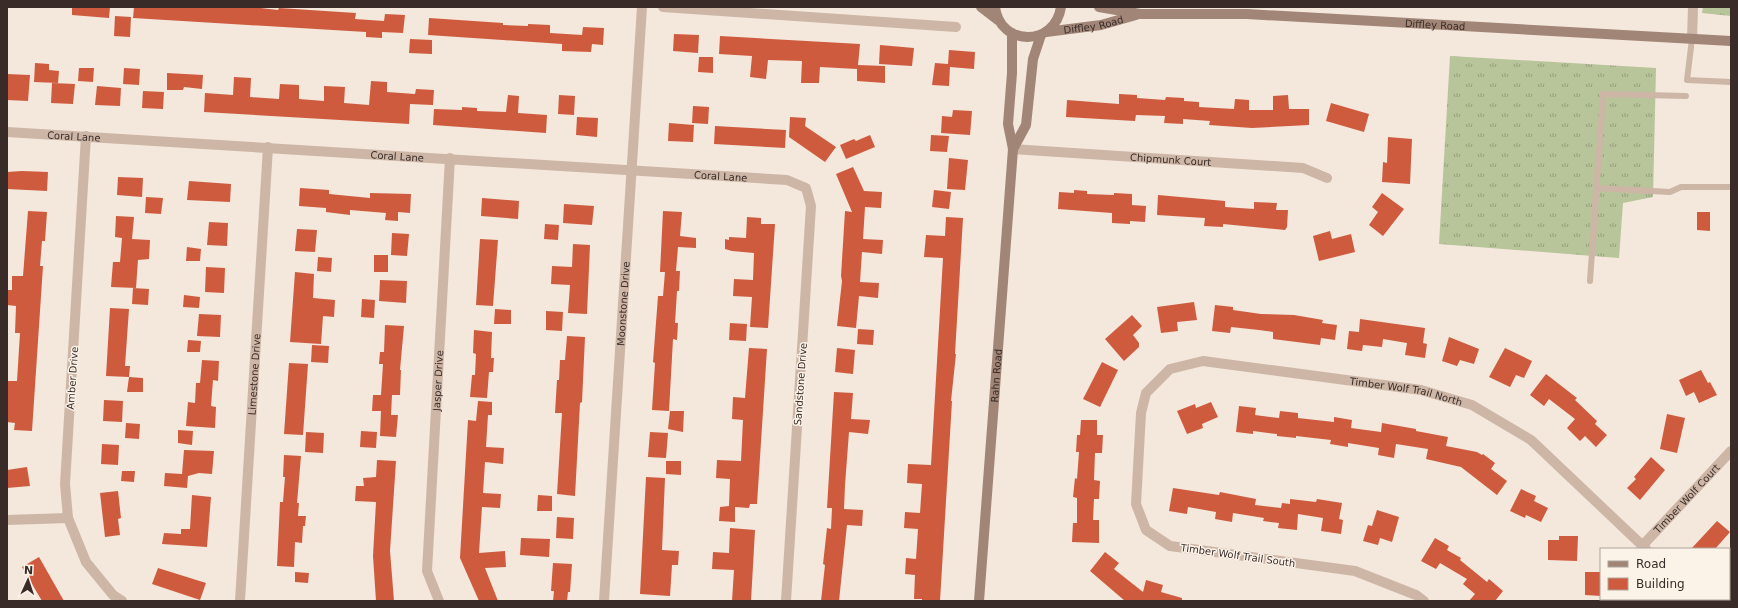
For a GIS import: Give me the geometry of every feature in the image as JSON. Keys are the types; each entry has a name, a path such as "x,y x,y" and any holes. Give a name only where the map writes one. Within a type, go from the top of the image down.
{"main road":[{"path":"981,7 989,12 1012,33"},
{"path":"995,7 1000,23"},
{"path":"1043,33 1055,24 1060,14 1061,7"},
{"name":"Diffley Road","path":"1099,7 1140,14"},
{"name":"Diffley Road","path":"1012,33 1031,37 1043,33 1101,26 1140,14 1180,10 1731,42"},
{"name":"Rahn Road","path":"979,601 1013,150 1008,124 1012,73 1012,33"},
{"name":"Rahn Road","path":"1013,150 1026,125 1033,59 1043,33"}],"street":[{"name":"Moonstone Drive","path":"604,601 642,7"},
{"path":"663,7 956,26"},
{"path":"1692,39 1693,7"},
{"name":"Coral Lane","path":"7,132 450,158 787,180"},
{"name":"Amber Drive","path":"86,136 65,484 68,518 86,562 114,595 122,601"},
{"name":"Limestone Drive","path":"240,601 268,147"},
{"name":"Chipmunk Court","path":"1013,150 1303,168 1327,178"},
{"name":"Jasper Drive","path":"439,601 427,571 450,158"},
{"name":"Sandstone Drive","path":"786,601 811,206 806,188 787,180"},
{"name":"Timber Wolf Trail North","path":"1141,413 1146,393 1170,369 1203,361 1421,390 1472,405 1531,440 1644,547"},
{"name":"Timber Wolf Trail South","path":"1141,413 1136,504 1146,530 1170,546 1355,571 1416,595 1424,601"},
{"name":"Timber Wolf Court","path":"1644,547 1731,451"},
{"path":"7,520 68,518"}],"lane":[{"path":"1692,39 1687,80 1731,82"},
{"path":"1590,281 1603,94 1686,96"},
{"path":"1596,188 1670,192 1681,187 1731,188"}],"green space":[{"path":"1703,7 1731,7 1731,16 1702,13"},
{"path":"1450,56 1656,68 1653,197 1623,203 1619,258 1439,244"}],"building":[{"path":"72,7 110,7 109,18 72,15"},
{"path":"134,7 251,7 278,10 279,8 356,13 355,19 384,21 385,14 405,15 403,33 382,32 382,38 366,37 366,32 133,18"},
{"path":"115,16 131,17 130,37 114,36"},
{"path":"429,18 503,23 503,25 550,25 550,33 582,35 583,27 604,28 603,45 592,44 591,52 562,51 562,44 428,35"},
{"path":"674,34 699,35 698,53 673,51"},
{"path":"720,36 860,44 858,65 885,66 885,83 857,81 857,69 820,67 819,83 801,83 802,61 768,60 766,79 750,77 752,56 719,54"},
{"path":"410,39 432,40 432,54 409,53"},
{"path":"880,45 914,48 912,66 879,64"},
{"path":"949,50 975,52 974,69 950,67 949,86 932,85 935,63 948,64"},
{"path":"699,57 713,57 713,73 698,72"},
{"path":"35,63 49,64 49,70 59,71 58,83 34,82"},
{"path":"79,68 94,68 93,82 78,81"},
{"path":"124,68 140,69 139,85 123,84"},
{"path":"167,73 203,75 202,89 184,87 183,90 167,90"},
{"path":"7,74 30,75 28,101 7,100"},
{"path":"234,77 251,78 250,97 279,99 280,84 299,85 299,99 324,101 324,86 345,87 344,103 369,105 371,81 387,82 387,92 415,94 416,89 434,90 433,105 410,104 409,124 204,112 205,93 233,95"},
{"path":"52,83 75,84 73,104 51,103"},
{"path":"97,86 121,88 120,106 95,105"},
{"path":"143,91 164,92 163,109 142,108"},
{"path":"1119,94 1137,95 1137,98 1165,100 1166,97 1184,98 1184,101 1199,102 1199,107 1234,109 1235,99 1249,100 1249,110 1273,110 1273,96 1288,95 1289,109 1309,109 1309,125 1252,128 1209,125 1210,121 1183,119 1183,124 1164,123 1165,116 1136,115 1135,121 1066,117 1067,100 1119,104"},
{"path":"508,95 519,96 518,113 547,115 546,133 433,125 434,109 462,110 462,107 477,108 477,111 506,112"},
{"path":"559,95 575,96 574,115 558,114"},
{"path":"1331,103 1369,114 1364,132 1326,121"},
{"path":"693,106 709,107 708,124 692,123"},
{"path":"953,110 972,111 970,135 941,133 942,116 952,117"},
{"path":"577,117 598,118 597,137 576,135"},
{"path":"790,117 806,118 805,126 836,147 825,162 789,137"},
{"path":"669,123 694,125 693,142 668,141"},
{"path":"715,126 786,130 785,148 714,144"},
{"path":"870,135 875,147 846,159 840,145 854,139 856,141"},
{"path":"931,135 949,136 947,152 930,151"},
{"path":"1388,137 1412,139 1410,184 1382,182 1383,162 1387,163"},
{"path":"949,158 968,160 965,190 947,189"},
{"path":"853,167 864,191 882,192 881,208 865,207 863,239 883,240 882,254 862,252 860,282 879,283 878,298 859,296 856,328 837,326 842,281 841,276 845,211 852,212 836,174"},
{"path":"7,172 48,172 47,191 7,189"},
{"path":"118,177 143,178 142,197 117,195"},
{"path":"189,181 231,184 230,202 187,200"},
{"path":"300,188 329,190 329,194 370,198 370,193 411,194 410,213 398,212 398,221 385,220 386,213 350,210 350,215 326,212 326,208 299,206"},
{"path":"934,190 951,192 949,209 932,207"},
{"path":"1074,190 1087,191 1087,194 1132,194 1132,205 1146,206 1145,222 1130,221 1130,224 1112,223 1112,213 1058,209 1059,192 1074,193"},
{"path":"1382,193 1404,209 1383,236 1369,225 1378,212 1372,207"},
{"path":"1158,195 1225,201 1225,207 1254,209 1254,202 1277,203 1276,210 1288,210 1287,227 1285,230 1223,224 1223,227 1204,226 1205,218 1157,215"},
{"path":"146,197 163,198 161,214 145,213"},
{"path":"482,198 519,201 518,219 481,216"},
{"path":"564,204 594,206 592,225 563,223"},
{"path":"28,211 47,212 45,241 42,241 40,266 43,266 32,431 14,430 15,423 7,422 7,381 17,381 20,333 15,333 16,306 7,305 7,290 12,290 12,276 23,276"},
{"path":"663,211 682,212 680,236 696,238 696,248 678,247 676,271 680,271 675,323 678,323 677,340 673,339 669,411 652,410 655,363 653,362 658,296 663,296 665,272 660,272"},
{"path":"1697,212 1710,212 1710,231 1697,230"},
{"path":"116,216 134,217 132,239 150,240 149,259 138,260 136,288 111,287 113,262 120,262 122,238 115,237"},
{"path":"747,217 761,218 761,224 775,224 768,328 750,327 752,297 733,296 734,279 753,280 754,253 725,249 725,239 729,240 729,237 746,238"},
{"path":"946,217 963,218 956,354 951,401 940,601 922,601 922,599 914,599 915,575 905,574 906,558 916,559 918,529 904,528 905,512 920,513 922,484 907,483 908,464 931,465 943,258 924,257 926,235 945,236"},
{"path":"209,222 228,223 227,246 207,245"},
{"path":"545,224 559,225 558,240 544,239"},
{"path":"297,229 317,230 315,252 295,251"},
{"path":"1330,231 1332,239 1351,234 1355,252 1319,261 1313,236"},
{"path":"392,233 409,234 407,256 391,255"},
{"path":"480,239 498,240 493,306 476,305"},
{"path":"573,244 590,245 587,314 568,313 570,285 551,284 552,266 572,267"},
{"path":"187,247 201,249 200,261 186,261"},
{"path":"374,255 388,255 388,272 374,272"},
{"path":"318,257 332,258 331,272 317,271"},
{"path":"206,267 225,268 224,293 205,292"},
{"path":"295,272 314,274 313,298 335,300 334,317 323,316 321,344 290,342"},
{"path":"380,280 407,281 406,303 379,301"},
{"path":"133,288 149,289 148,305 132,304"},
{"path":"184,295 200,297 199,308 183,307"},
{"path":"362,299 375,300 374,318 361,317"},
{"path":"1194,302 1197,320 1177,322 1178,331 1161,333 1157,307"},
{"path":"1215,305 1233,307 1233,310 1261,314 1294,315 1323,320 1322,323 1337,325 1335,340 1321,338 1320,345 1273,339 1273,332 1259,330 1231,327 1230,333 1212,331"},
{"path":"110,308 129,309 125,366 130,366 129,377 106,376"},
{"path":"495,309 511,310 511,324 494,324"},
{"path":"546,311 563,312 562,331 546,330"},
{"path":"199,314 221,315 220,337 197,336"},
{"path":"1132,315 1142,326 1133,335 1139,343 1139,347 1124,361 1105,339"},
{"path":"1360,319 1425,328 1423,343 1427,344 1425,358 1405,355 1407,343 1383,339 1382,347 1363,345 1362,351 1347,349 1349,331 1359,332"},
{"path":"730,323 747,324 746,341 729,340"},
{"path":"385,325 404,326 400,370 400,395 392,395 391,415 398,415 396,437 380,436 381,411 372,411 373,395 381,395 383,364 379,364 380,352 384,352"},
{"path":"858,329 874,330 873,345 857,344"},
{"path":"474,330 492,332 491,358 494,358 493,372 489,372 487,398 470,397 472,375 475,375 476,354 473,353"},
{"path":"567,336 585,337 575,496 557,494 562,413 555,413 557,380 559,380 560,360 565,360"},
{"path":"1449,337 1479,349 1474,364 1460,360 1457,366 1442,361"},
{"path":"188,340 201,341 200,352 187,352"},
{"path":"312,345 329,346 328,363 311,362"},
{"path":"749,348 767,349 757,504 750,504 749,508 735,507 735,522 719,521 720,507 729,506 730,479 716,478 717,460 741,461 743,420 732,419 733,397 745,398"},
{"path":"837,348 855,350 853,374 835,372"},
{"path":"1505,348 1532,361 1524,378 1516,375 1510,387 1489,377"},
{"path":"202,360 219,361 218,381 213,380 211,406 216,407 215,428 186,426 188,402 195,403 196,383 200,383"},
{"path":"1102,362 1118,370 1100,407 1083,399"},
{"path":"289,363 308,364 303,435 284,434"},
{"path":"1701,370 1717,395 1699,403 1694,392 1686,396 1679,380"},
{"path":"1546,374 1577,398 1575,400 1597,421 1595,424 1607,435 1596,447 1585,436 1580,441 1567,428 1575,419 1549,399 1544,406 1530,395"},
{"path":"129,377 143,378 143,392 127,392"},
{"path":"834,392 853,393 851,419 870,420 868,434 849,432 845,485 844,509 863,510 862,526 847,525 839,601 821,601 827,528 831,529 832,508 827,508"},
{"path":"104,400 123,401 122,422 103,421"},
{"path":"478,401 492,402 492,415 488,415 486,447 504,448 503,464 485,462 483,493 501,494 500,508 482,507 479,553 505,551 506,567 485,568 498,601 479,601 460,558 468,420 476,421"},
{"path":"1211,402 1218,417 1202,424 1203,428 1187,434 1177,411 1195,404 1196,408"},
{"path":"1239,406 1256,408 1255,415 1279,418 1280,411 1298,413 1298,418 1334,422 1334,417 1352,420 1351,428 1381,432 1382,423 1448,437 1446,446 1483,454 1495,463 1491,469 1507,481 1497,495 1461,467 1426,459 1428,449 1396,444 1394,458 1378,455 1379,448 1348,443 1348,447 1330,444 1331,440 1296,436 1296,438 1277,436 1277,434 1253,431 1253,434 1236,432"},
{"path":"670,411 684,411 683,432 668,429"},
{"path":"1667,414 1685,418 1677,453 1660,449"},
{"path":"1081,420 1097,420 1097,435 1103,435 1102,453 1095,453 1094,480 1100,481 1099,499 1094,499 1093,520 1099,520 1099,543 1072,542 1073,523 1077,523 1077,498 1073,497 1075,478 1077,479 1079,452 1076,452 1077,435 1080,435"},
{"path":"126,423 140,424 139,439 125,438"},
{"path":"178,430 193,431 192,445 178,443"},
{"path":"361,431 377,432 376,448 360,447"},
{"path":"306,432 324,433 323,453 305,452"},
{"path":"650,432 668,433 666,458 648,457"},
{"path":"102,444 119,445 118,465 101,464"},
{"path":"184,450 214,451 212,474 199,473 188,476 187,488 164,486 165,473 182,474"},
{"path":"284,455 301,456 297,503 299,503 298,516 306,516 305,526 303,526 302,543 295,542 294,567 277,566 280,502 283,502 285,477 283,477"},
{"path":"1651,457 1665,470 1640,500 1627,488 1636,479 1634,477"},
{"path":"377,460 396,461 390,551 394,601 376,601 373,556 376,502 355,501 356,486 364,486 363,478 376,477"},
{"path":"666,461 681,461 681,475 666,474"},
{"path":"27,467 30,486 7,488 7,470"},
{"path":"122,471 135,471 134,482 121,481"},
{"path":"646,477 665,478 662,550 679,551 678,565 672,565 670,596 640,594"},
{"path":"1173,488 1219,495 1220,492 1256,499 1255,505 1281,508 1282,503 1290,504 1290,499 1316,502 1317,499 1342,503 1339,519 1343,520 1341,534 1321,531 1323,518 1298,514 1297,530 1278,528 1279,523 1263,521 1264,518 1233,513 1232,522 1215,519 1216,512 1188,507 1187,514 1169,511"},
{"path":"1521,489 1536,496 1534,501 1548,508 1541,522 1526,515 1525,518 1510,511"},
{"path":"118,491 121,518 118,519 120,535 105,537 100,493"},
{"path":"192,495 211,497 207,547 162,544 164,533 181,534 181,529 190,529"},
{"path":"538,495 552,496 552,511 537,511"},
{"path":"1377,510 1399,517 1392,542 1380,538 1378,545 1363,541 1368,525 1372,526"},
{"path":"557,517 574,518 573,539 556,538"},
{"path":"1717,521 1730,532 1716,548 1692,548"},
{"path":"730,528 755,530 751,601 732,601 734,570 712,569 713,552 729,553"},
{"path":"1559,536 1578,536 1577,561 1548,560 1548,540 1559,540"},
{"path":"521,538 550,539 549,557 520,555"},
{"path":"1435,538 1449,546 1447,550 1461,558 1460,560 1487,582 1489,579 1503,591 1495,601 1469,601 1475,594 1463,584 1467,579 1440,563 1436,569 1421,561"},
{"path":"1105,552 1119,563 1114,569 1143,592 1146,580 1163,585 1161,592 1182,598 1182,601 1125,601 1090,571"},
{"path":"39,557 64,601 42,601 22,567"},
{"path":"553,563 572,564 570,592 568,592 567,601 553,601 554,591 551,591"},
{"path":"158,568 206,583 200,600 152,584"},
{"path":"295,572 309,573 308,583 295,582"},
{"path":"1585,572 1600,572 1600,596 1585,595"}]}
